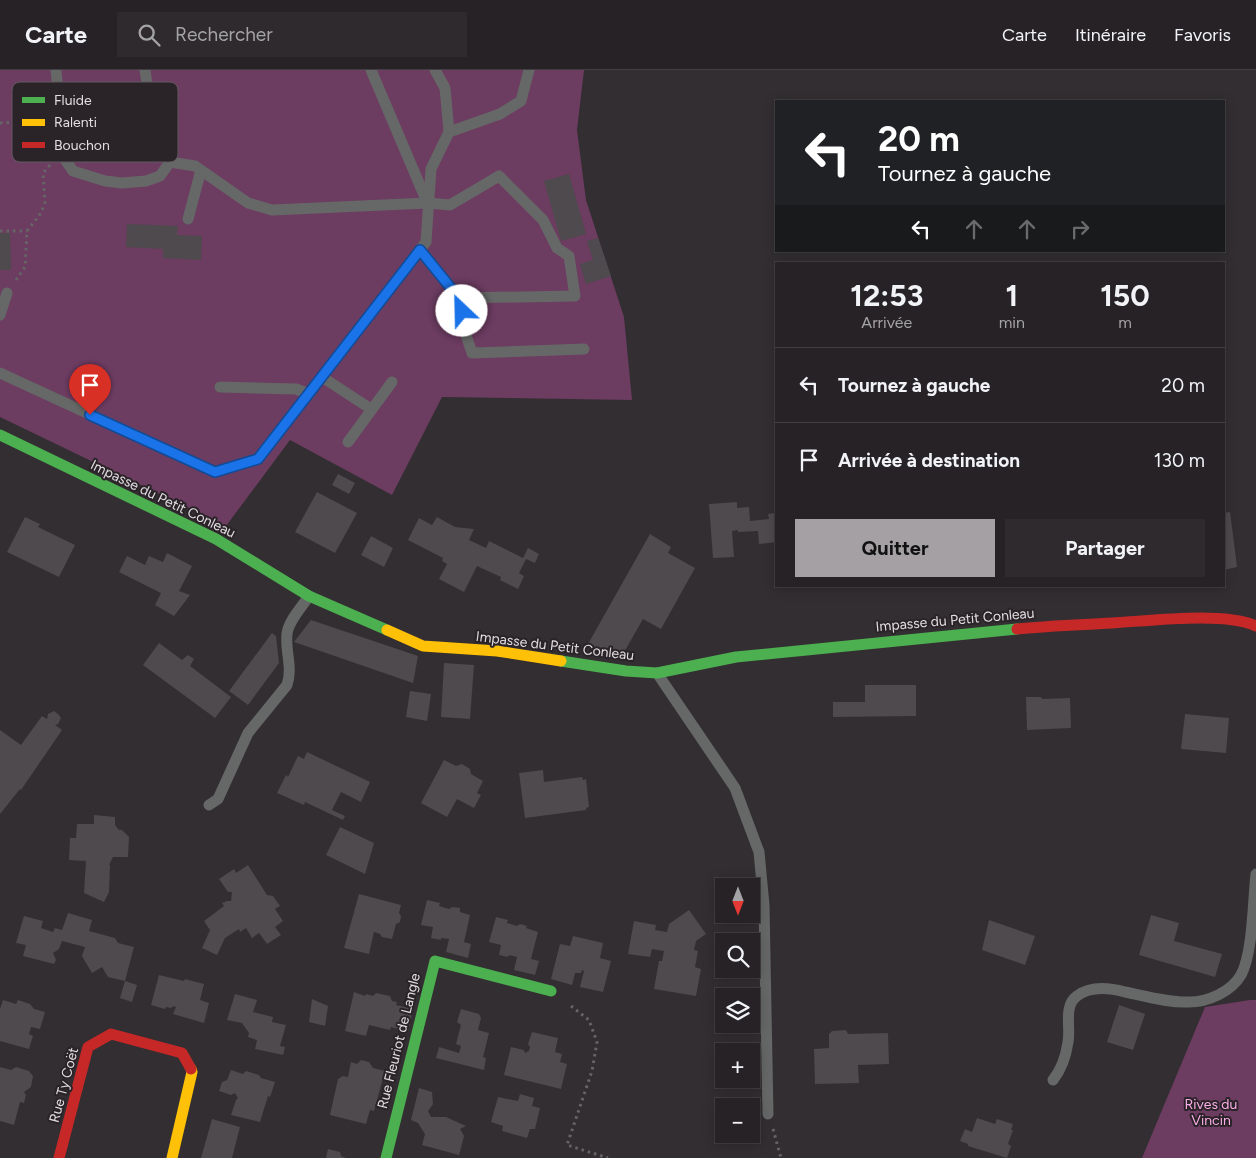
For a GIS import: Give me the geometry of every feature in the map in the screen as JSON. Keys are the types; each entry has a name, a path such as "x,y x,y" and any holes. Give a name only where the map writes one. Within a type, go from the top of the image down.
{"street":[{"name":"Impasse du Petit Conleau","path":"0,435 216,539 309,596 423,646 497,651 626,671 658,673 736,657 1021,629 1172,619 1230,619 1248,622 1256,626"},
{"name":"Rue Fleuriot de Langle","path":"386,1158 435,961 551,990"},
{"name":"Rue Ty Coët","path":"59,1158 88,1047 111,1034 182,1053 192,1072 172,1158"}],"lane":[{"path":"371,70 428,204"},
{"path":"0,373 215,472 258,459 426,242 431,169 449,132 445,88 435,70"},
{"path":"449,132 500,114 521,101 528,72"},
{"path":"67,162 73,170 105,182 122,183 146,181 160,176 170,162 195,166 248,204 272,210 428,204 450,206 499,176 543,220 557,248 569,256 576,296 459,298"},
{"path":"188,219 201,170"},
{"path":"420,250 459,298 472,353 584,349"},
{"path":"0,315 7,293"},
{"path":"322,377 372,409"},
{"path":"348,442 392,382"},
{"path":"220,387 296,389 309,394"},
{"path":"209,805 218,799 248,733 287,685 290,677 286,634 289,626 309,596"},
{"path":"658,673 735,788 759,852 764,905 768,1114"},
{"path":"1052,1080 1058,1074 1069,1040 1070,1005 1075,997 1085,991 1099,989 1119,990 1189,1002 1204,1000 1223,993 1240,976 1248,956 1256,874"}],"path":[{"path":"7,293 25,268 26,231 41,213 45,202 43,173 48,166 56,162"},
{"path":"0,231 26,231"},
{"path":"551,990 589,1020 597,1042 592,1071 567,1145 608,1158"},
{"path":"768,1114 781,1158"}],"green space":[{"path":"0,70 584,70 577,130 586,200 624,317 632,400 442,397 392,495 290,440 226,526 0,417"},
{"name":"Rives du Vincin","path":"1256,1000 1256,1158 1142,1158 1205,1007"}],"building":[{"path":"569,174 586,234 561,241 544,181"},
{"path":"127,224 178,226 177,235 202,236 201,260 163,258 163,249 126,247"},
{"path":"0,233 10,233 11,270 0,270"},
{"path":"598,238 611,276 586,284 580,264 593,260 587,241"},
{"path":"338,474 355,483 349,494 332,485"},
{"path":"317,492 357,513 335,553 295,532"},
{"path":"737,502 737,508 749,507 750,521 769,519 768,514 775,513 775,542 759,544 758,531 732,531 734,557 713,558 709,504"},
{"path":"1230,512 1237,567 1225,570 1225,513"},
{"path":"25,517 40,524 38,527 75,545 59,577 7,552"},
{"path":"437,517 455,527 474,529 469,540 486,548 489,541 523,558 528,548 539,554 535,563 526,559 519,573 524,576 518,589 500,580 501,577 477,566 464,592 439,579 447,564 442,561 443,558 408,540 419,518 432,525"},
{"path":"650,534 671,547 668,553 695,568 661,629 643,619 623,654 613,649 609,656 588,644"},
{"path":"371,536 393,548 384,567 361,555"},
{"path":"167,553 192,566 179,591 190,595 174,616 155,605 161,593 119,572 127,556 145,565 149,556 163,562"},
{"path":"311,620 418,656 413,683 294,642"},
{"path":"272,633 276,636 279,663 248,705 229,691"},
{"path":"159,643 182,660 188,655 194,659 190,666 231,697 215,718 143,665"},
{"path":"444,663 474,665 470,719 441,717"},
{"path":"865,685 916,685 916,716 833,717 833,702 865,702"},
{"path":"410,691 431,694 427,721 406,717"},
{"path":"1026,697 1041,697 1042,699 1070,698 1071,728 1027,730"},
{"path":"54,711 61,718 58,724 55,725 62,730 21,790 0,814 0,730 21,745 42,716 47,719 48,714"},
{"path":"1185,714 1229,718 1226,753 1181,749"},
{"path":"307,752 370,782 361,802 341,792 332,810 345,816 343,820 305,802 304,805 277,793 286,775 288,777 298,756 304,759"},
{"path":"444,760 456,766 462,764 470,769 471,774 483,781 477,793 481,795 474,808 457,799 447,817 421,803"},
{"path":"543,770 544,782 582,777 583,780 586,779 589,807 586,810 525,818 519,773"},
{"path":"94,815 115,817 115,825 129,837 128,857 113,857 109,865 109,892 104,902 84,893 86,861 69,860 70,838 76,838 77,824 94,824"},
{"path":"340,827 374,843 365,874 326,855"},
{"path":"248,865 267,895 273,896 280,906 275,909 283,921 275,927 281,935 267,944 259,933 252,938 246,928 240,932 239,929 225,938 217,955 202,948 210,930 204,921 224,906 222,903 231,901 232,892 228,892 219,879 234,869 236,873"},
{"path":"359,894 401,905 399,913 401,916 400,922 396,924 392,939 382,937 374,932 369,954 344,948"},
{"path":"427,900 440,903 439,906 449,909 453,907 460,908 460,912 470,915 464,942 471,944 468,958 446,952 449,939 431,938 433,927 421,925"},
{"path":"689,910 706,934 696,941 694,950 698,951 695,967 701,969 696,996 654,989 659,961 662,961 664,951 652,949 650,957 628,954 634,921 656,925 655,930 667,932 669,924"},
{"path":"68,913 92,920 89,931 115,938 118,943 134,947 125,981 108,977 102,967 92,973 82,956 85,947 62,941 59,949 53,953 56,960 54,964 23,956 26,945 16,943 24,916 43,921 41,928 53,932 55,928 62,930"},
{"path":"1151,915 1179,923 1174,941 1222,954 1215,977 1139,955"},
{"path":"496,917 508,920 507,923 517,926 520,924 527,926 526,928 538,932 531,959 539,961 535,975 514,970 517,957 499,955 501,945 489,942"},
{"path":"989,920 1035,936 1025,965 982,950"},
{"path":"573,936 603,943 600,958 611,961 603,992 580,987 584,971 582,970 581,973 575,973 572,985 551,979 560,944 570,946"},
{"path":"159,975 204,984 200,1000 209,1003 204,1023 173,1014 176,1007 174,1006 171,1008 166,1007 165,1009 151,1005"},
{"path":"125,981 137,985 132,1002 120,998"},
{"path":"354,992 365,996 366,994 373,996 376,993 390,996 392,1001 397,1002 396,1005 413,1009 408,1032 391,1027 390,1030 369,1025 366,1036 345,1031"},
{"path":"235,994 257,1000 253,1012 273,1017 272,1022 286,1025 280,1046 285,1047 283,1055 255,1049 257,1040 248,1037 249,1033 242,1023 227,1020"},
{"path":"312,999 328,1006 325,1026 309,1022"},
{"path":"3,1000 16,1004 18,1000 30,1004 34,1009 45,1012 40,1029 31,1027 29,1034 33,1036 29,1049 0,1041 0,1009"},
{"path":"1119,1005 1145,1014 1133,1050 1107,1042"},
{"path":"461,1009 479,1014 481,1018 478,1030 489,1033 483,1057 486,1058 484,1070 436,1058 439,1047 459,1053 461,1046 456,1044 461,1025 457,1022"},
{"path":"846,1030 848,1034 888,1033 889,1064 858,1065 859,1083 815,1084 814,1049 829,1048 829,1034 832,1031"},
{"path":"532,1032 558,1038 555,1052 562,1054 560,1062 567,1064 561,1089 504,1075 511,1047 524,1050 525,1053 529,1051 530,1047 528,1044"},
{"path":"361,1060 369,1062 373,1068 385,1071 374,1111 370,1110 366,1124 330,1115 338,1079 343,1076 348,1077 351,1062 357,1064"},
{"path":"0,1067 11,1070 16,1067 29,1071 33,1076 31,1087 24,1092 26,1095 24,1103 20,1102 14,1125 0,1121"},
{"path":"231,1070 243,1074 246,1071 275,1082 270,1097 268,1096 260,1122 231,1115 238,1098 235,1093 231,1095 219,1091 222,1082 227,1080"},
{"path":"419,1088 432,1092 433,1104 428,1111 431,1117 446,1117 466,1126 460,1129 464,1136 459,1155 422,1145 425,1134 418,1123 411,1120"},
{"path":"520,1094 534,1098 532,1106 540,1108 535,1129 530,1129 527,1138 502,1131 503,1126 491,1122 498,1097 518,1101"},
{"path":"977,1118 995,1124 997,1119 1013,1124 1008,1144 1011,1146 1007,1158 968,1146 968,1144 960,1141 965,1129 972,1132"},
{"path":"212,1119 240,1127 232,1158 201,1158"},
{"path":"328,1149 340,1152 341,1156 346,1158 326,1158"}],"traffic: fast":[{"path":"0,435 216,539 309,596 387,630"},
{"path":"561,661 626,671 657,673 736,657 1017,629"},
{"path":"386,1158 435,961 551,991"}],"traffic: slow":[{"path":"387,630 423,646 497,651 561,661"},
{"path":"172,1158 192,1072 191,1069"}],"traffic: jam":[{"path":"1017,629 1186,618 1226,619 1243,621 1256,626"},
{"path":"59,1158 88,1047 111,1034 182,1053 191,1069"}],"route":[{"path":"90,415 215,472 258,459 420,250 459,298 462,311"}]}
